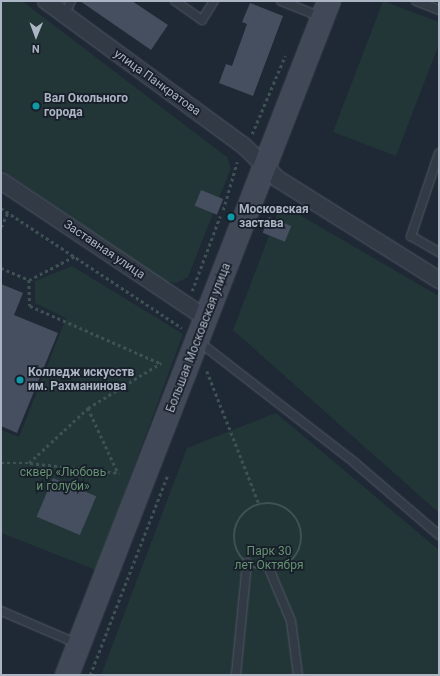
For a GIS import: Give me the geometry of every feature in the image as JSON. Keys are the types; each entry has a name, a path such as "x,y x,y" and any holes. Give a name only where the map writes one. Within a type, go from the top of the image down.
{"main road":[{"name":"Большая Московская улица","path":"67,675 266,167 326,9"}],"street":[{"name":"улица Панкратова","path":"46,1 243,145 278,180 439,280"},
{"name":"Заставная улица","path":"1,181 206,319"}],"lane":[{"path":"64,15 71,1"},
{"path":"175,1 202,20 214,1"},
{"path":"281,1 326,9"},
{"path":"416,1 439,10"},
{"path":"438,251 411,236 439,153"},
{"path":"198,341 350,458 439,535"},
{"path":"236,675 247,563"},
{"path":"270,571 291,621 298,675"},
{"path":"1,611 79,644"}],"path":[{"path":"223,210 243,145 256,130 287,52"},
{"path":"1,208 179,325 198,341"},
{"path":"1,227 8,212"},
{"path":"179,325 220,216"},
{"path":"29,280 76,256"},
{"path":"1,268 29,280"},
{"path":"29,280 30,306 161,363 88,408 29,462"},
{"path":"204,378 207,371 259,504"},
{"path":"1,463 29,462 118,473 88,408"},
{"path":"90,675 170,467"},
{"path":"259,504 280,505 288,509 301,529 300,547 295,557 270,571 247,563 234,542 236,526 241,515 259,504"}],"green space":[{"path":"1,1 22,1 227,157 231,168 188,277 176,283 165,282 1,169"},
{"path":"383,1 439,22 439,44 396,156 333,132"},
{"path":"281,204 439,296 439,513 233,330"},
{"name":"сквер «Любовь и голуби»","path":"72,266 183,334 96,570 1,533 1,430 19,437 66,318 35,303 35,281"},
{"name":"Парк 30 лет Октября","path":"276,413 439,550 439,675 101,675 187,448"}],"building":[{"path":"80,1 132,1 168,25 151,50"},
{"path":"250,3 283,16 253,96 219,83 226,64 232,66 247,24 242,22"},
{"path":"201,190 223,199 217,215 195,206"},
{"path":"269,217 291,226 285,242 263,233"},
{"name":"Колледж искусств им. Рахманинова","path":"1,284 23,293 14,315 58,333 17,433 1,426"},
{"path":"53,478 96,496 80,535 37,517"}],"place":[{"name":"Вал Окольного города","path":"36,106"},
{"name":"Московская застава","path":"231,217"},
{"name":"Колледж искусств им. Рахманинова","path":"20,380"}]}
